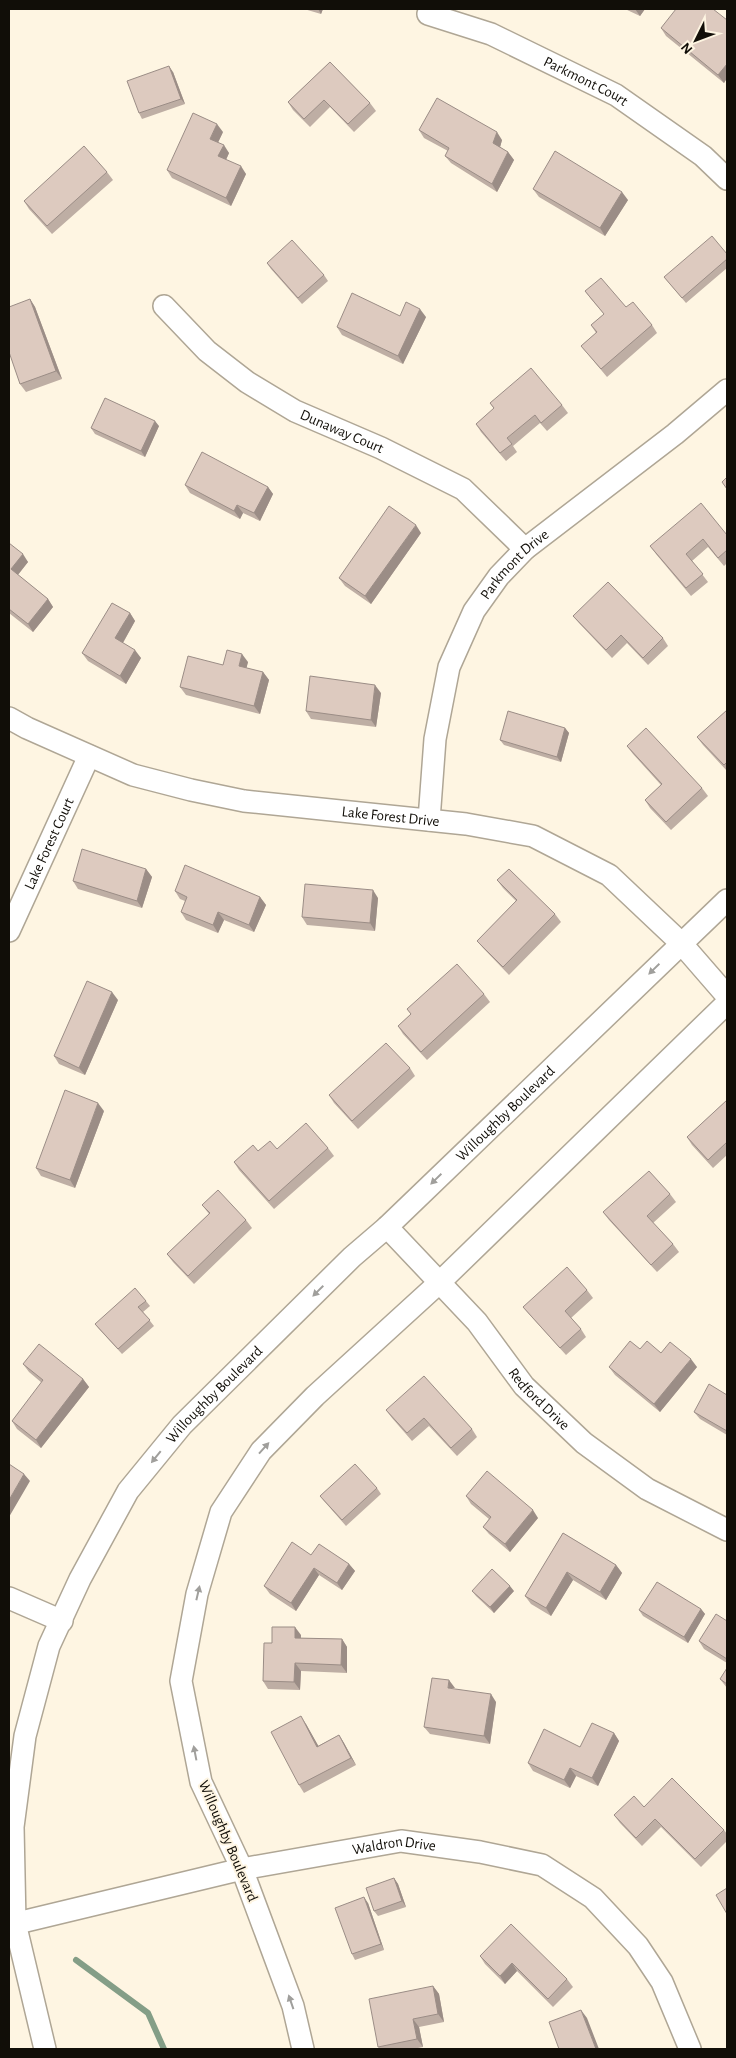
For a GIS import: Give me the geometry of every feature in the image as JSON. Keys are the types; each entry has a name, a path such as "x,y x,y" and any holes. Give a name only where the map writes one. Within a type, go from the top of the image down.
{"street":[{"name":"Parkmont Court","path":"428,14 491,34 616,95 703,156 727,179"},
{"name":"Dunaway Court","path":"164,306 207,351 247,382 295,411 381,448 463,489 525,549"},
{"name":"Parkmont Drive","path":"429,820 435,740 449,667 474,611 499,576 525,549 675,434 727,390"},
{"name":"Lake Forest Drive","path":"9,718 27,728 134,775 191,790 244,801 335,812 429,820 533,836 609,875 681,943 727,996"},
{"name":"Lake Forest Court","path":"9,930 89,756"},
{"name":"Willoughby Boulevard","path":"45,2049 12,1924 13,1827 25,1736 49,1646 80,1579 128,1491 176,1432 352,1257 387,1226 727,900"},
{"name":"Willoughby Boulevard","path":"303,2049 293,2006 242,1869 201,1782 181,1681 197,1594 220,1512 260,1451 315,1396 440,1282 727,1003"},
{"name":"Redford Drive","path":"387,1226 477,1322 524,1386 584,1443 647,1489 727,1530"},
{"path":"9,1598 62,1621"},
{"name":"Waldron Drive","path":"12,1924 242,1869 401,1841 480,1852 542,1865 593,1898 638,1946 662,1982 690,2049"}],"building":[{"path":"676,9 713,9 727,20 727,64 718,75 661,28"},
{"path":"330,62 370,103 348,124 324,100 304,119 288,102"},
{"path":"169,66 181,99 139,113 127,81"},
{"path":"437,98 497,132 493,143 508,152 492,184 445,156 449,148 419,130"},
{"path":"193,113 217,124 210,139 224,145 218,156 241,166 226,198 167,170"},
{"path":"84,146 107,172 47,226 24,201"},
{"path":"555,151 622,192 600,228 533,189"},
{"path":"712,236 727,254 727,259 682,298 664,277"},
{"path":"292,240 324,275 298,298 267,263"},
{"path":"601,278 626,307 633,302 652,325 601,369 581,346 597,332 591,325 604,314 585,291"},
{"path":"352,293 400,316 406,302 420,309 398,356 337,327"},
{"path":"30,299 56,371 20,384 9,352 9,307"},
{"path":"531,368 562,405 541,423 535,415 507,438 512,444 500,453 476,424 494,408 490,403"},
{"path":"105,398 155,421 141,451 91,428"},
{"path":"202,452 268,487 254,513 237,505 234,511 185,485"},
{"path":"727,477 727,489 722,482"},
{"path":"701,503 727,535 727,550 718,558 703,539 686,554 703,574 686,588 650,546"},
{"path":"389,506 416,525 365,596 339,578"},
{"path":"9,543 23,554 11,569 48,599 28,624 9,609"},
{"path":"608,582 663,638 643,658 621,635 606,650 573,616"},
{"path":"112,603 130,613 115,638 135,650 120,676 82,653"},
{"path":"227,650 242,654 239,666 263,672 254,706 180,687 188,656 223,665"},
{"path":"310,676 375,685 371,720 306,711"},
{"path":"727,710 727,762 724,765 697,737"},
{"path":"508,711 565,728 557,757 500,740"},
{"path":"646,728 702,788 666,822 645,800 662,784 627,746"},
{"path":"82,849 146,869 137,901 73,881"},
{"path":"185,865 260,897 249,925 218,912 213,925 181,912 187,897 175,891"},
{"path":"509,869 555,914 503,967 477,941 517,900 497,880"},
{"path":"305,884 373,890 370,923 302,917"},
{"path":"457,964 484,994 421,1052 398,1026 411,1014 407,1009"},
{"path":"87,981 112,992 79,1068 54,1056"},
{"path":"386,1043 410,1068 352,1121 329,1095"},
{"path":"65,1090 98,1103 70,1180 36,1168"},
{"path":"727,1100 727,1142 708,1160 687,1137"},
{"path":"306,1123 328,1148 269,1201 234,1162 253,1145 258,1151 270,1141 277,1149"},
{"path":"649,1171 670,1194 647,1216 673,1244 651,1265 603,1212"},
{"path":"218,1190 246,1220 188,1276 167,1254 210,1213 202,1205"},
{"path":"567,1267 587,1290 565,1311 581,1329 560,1348 523,1307"},
{"path":"135,1288 146,1301 138,1307 150,1320 118,1349 95,1324"},
{"path":"630,1341 640,1349 647,1341 661,1353 670,1342 691,1359 654,1404 609,1367"},
{"path":"39,1344 83,1379 36,1440 12,1421 43,1380 23,1364"},
{"path":"424,1376 472,1429 451,1448 424,1418 407,1433 386,1410"},
{"path":"709,1384 727,1395 727,1431 694,1412"},
{"path":"9,1464 24,1474 9,1500"},
{"path":"355,1464 377,1488 342,1520 320,1496"},
{"path":"487,1471 533,1510 505,1544 483,1527 491,1517 466,1496"},
{"path":"563,1533 616,1565 600,1592 567,1572 546,1608 525,1596"},
{"path":"292,1542 311,1555 319,1544 349,1564 337,1583 314,1568 291,1603 264,1586"},
{"path":"492,1569 510,1586 490,1607 472,1591"},
{"path":"657,1582 701,1609 684,1637 639,1610"},
{"path":"716,1614 727,1621 727,1659 699,1641"},
{"path":"272,1627 295,1627 295,1638 342,1639 341,1665 295,1663 294,1682 263,1681 264,1643 272,1643"},
{"path":"727,1668 727,1684 720,1679"},
{"path":"432,1678 449,1680 448,1688 491,1694 484,1736 424,1727"},
{"path":"301,1716 317,1747 339,1735 351,1758 299,1785 271,1732"},
{"path":"592,1723 614,1733 592,1778 570,1768 564,1780 528,1763 544,1729 580,1747"},
{"path":"672,1778 724,1830 695,1859 655,1819 636,1838 614,1815 634,1796 644,1807"},
{"path":"394,1878 402,1901 374,1911 366,1888"},
{"path":"727,1888 727,1914 716,1895"},
{"path":"364,1897 381,1944 352,1954 335,1908"},
{"path":"511,1924 567,1979 548,1999 512,1963 500,1976 480,1956"},
{"path":"433,1986 438,2014 413,2019 417,2039 378,2047 369,1999"},
{"path":"581,2010 596,2049 559,2049 549,2022"}],"waterway":[{"path":"76,1960 148,2013 164,2049"}]}
